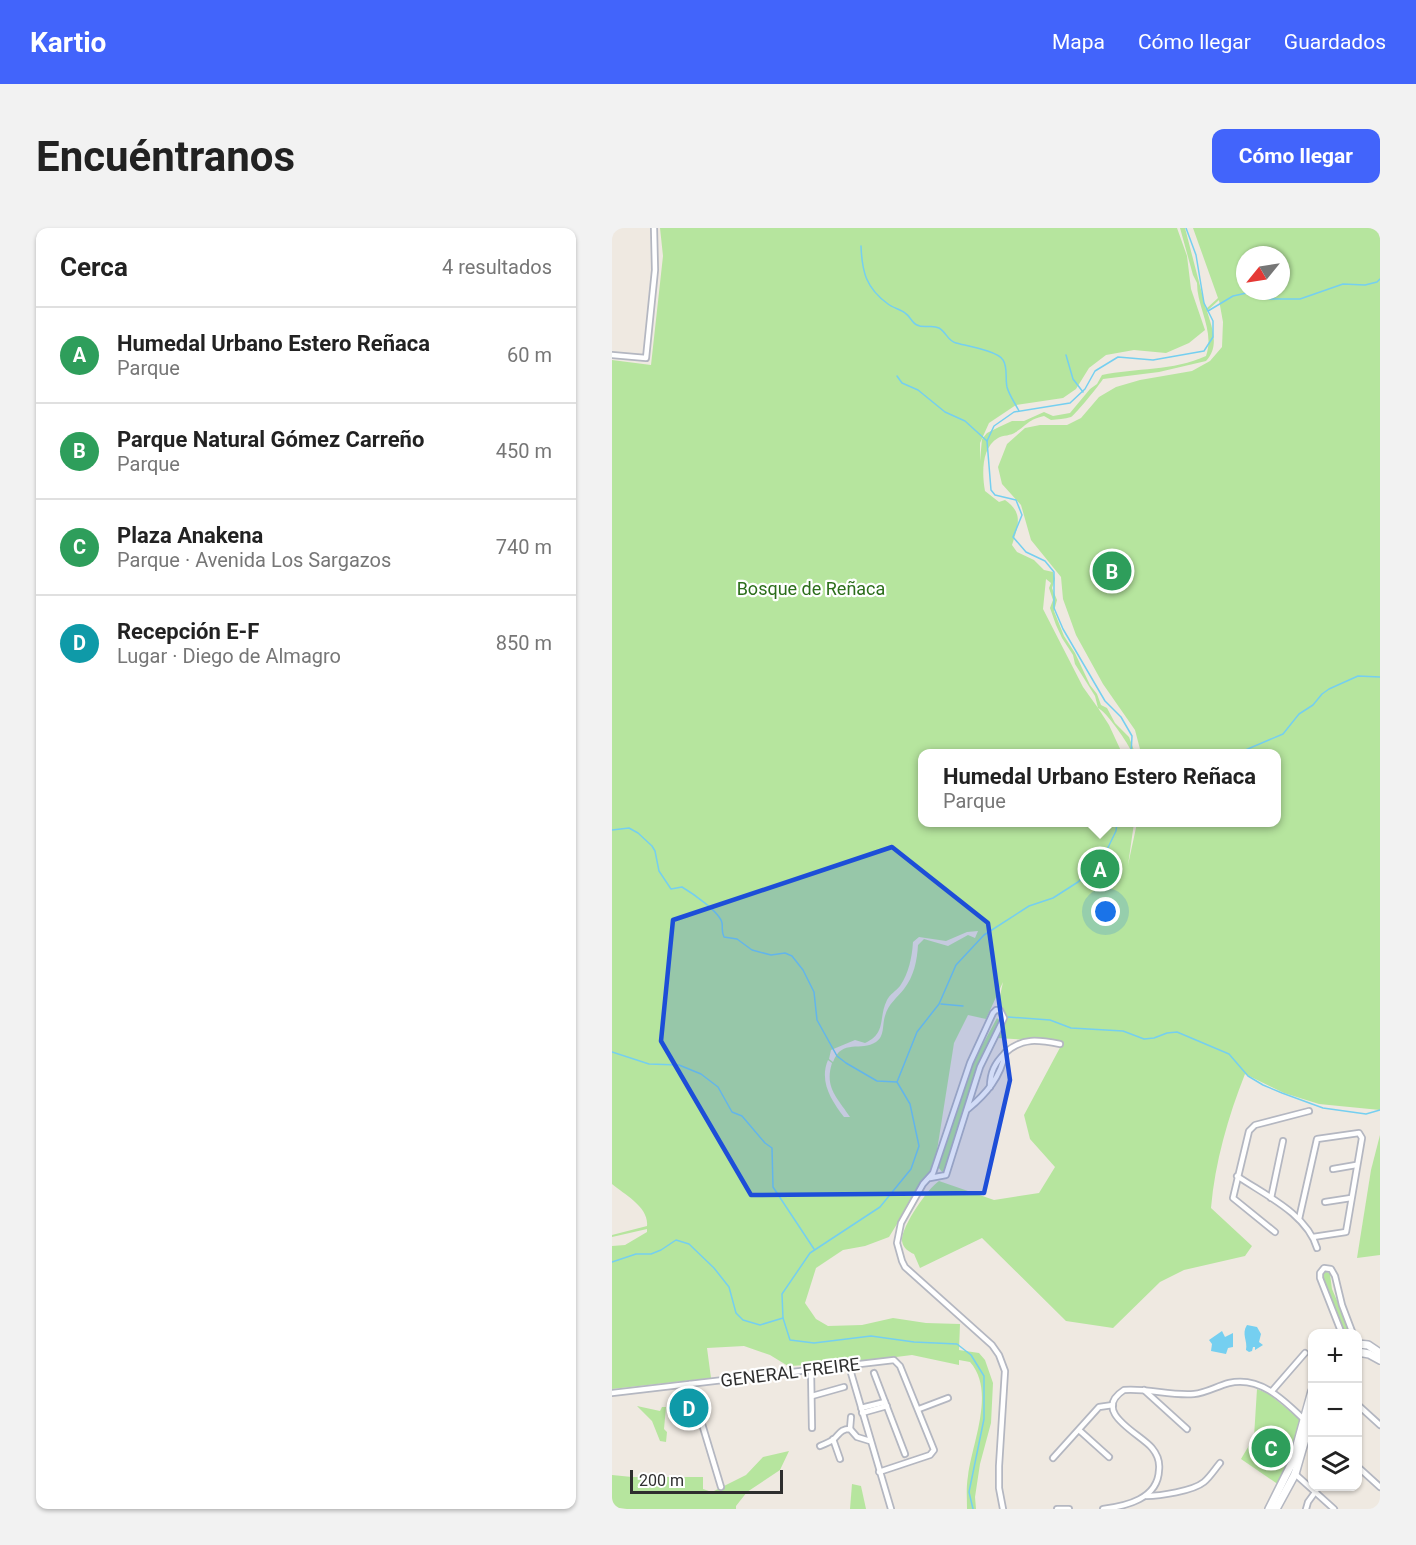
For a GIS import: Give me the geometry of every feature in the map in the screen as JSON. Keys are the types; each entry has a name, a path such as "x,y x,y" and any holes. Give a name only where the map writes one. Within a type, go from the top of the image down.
{"street":[{"path":"612,355 646,358 655,270 654,228"},
{"path":"930,1178 946,1175 981,1068 1004,1018 1000,1010 993,1013 970,1063 935,1167 901,1223 897,1243 904,1267 987,1340 1002,1361 1005,1375 999,1488 1003,1509"},
{"path":"968,1110 990,1087 1003,1063 1005,1053 1014,1045 1029,1040 1060,1044"},
{"path":"973,1090 980,1100"},
{"path":"1275,1232 1234,1200 1232,1197 1237,1176 1251,1127 1309,1111"},
{"path":"1299,1219 1317,1139 1359,1133 1362,1138 1346,1233 1313,1237"},
{"path":"1271,1198 1283,1141"},
{"path":"1333,1169 1356,1165"},
{"path":"935,1167 942,1177"},
{"path":"1237,1176 1299,1219 1313,1237 1317,1248"},
{"path":"1325,1202 1351,1198"},
{"path":"1340,1329 1320,1278 1320,1271 1326,1267 1331,1269 1335,1276 1339,1296 1350,1327 1347,1329"},
{"path":"1362,1344 1380,1353"},
{"path":"1272,1391 1305,1353"},
{"path":"1362,1353 1380,1360"},
{"name":"GENERAL FREIRE","path":"612,1393 892,1360 897,1361 919,1409"},
{"path":"849,1366 891,1509"},
{"path":"811,1370 812,1428"},
{"path":"874,1373 905,1454"},
{"path":"1146,1496 1153,1489 1158,1478 1158,1458 1151,1446 1118,1420 1115,1415 1113,1405 1116,1396 1124,1390 1193,1394 1229,1383 1258,1384 1272,1391 1308,1423"},
{"path":"690,1384 722,1487"},
{"path":"812,1396 844,1388"},
{"path":"1144,1390 1187,1429"},
{"path":"879,1472 934,1452 919,1409 948,1398"},
{"path":"862,1411 886,1404"},
{"path":"1053,1458 1099,1407 1113,1405"},
{"path":"1362,1409 1380,1425"},
{"path":"851,1417 850,1429 857,1437 870,1441"},
{"path":"1276,1509 1308,1427"},
{"path":"820,1446 834,1439 840,1431 850,1429"},
{"path":"1079,1430 1109,1457"},
{"path":"834,1439 840,1459"},
{"path":"1103,1509 1133,1502 1146,1496 1197,1486 1203,1483 1220,1463"},
{"path":"1362,1471 1380,1487"},
{"path":"1292,1472 1308,1485"},
{"path":"1269,1509 1292,1472"},
{"path":"1306,1509 1316,1491 1334,1509"},
{"path":"1057,1509 1069,1509"}],"highlighted area":[{"path":"892,847 988,923 1010,1080 984,1193 751,1195 661,1041 673,920"}],"green space":[{"name":"Bosque de Reñaca","path":"660,228 1177,228 1187,256 1191,289 1205,330 1189,343 1166,353 1134,350 1106,355 1089,368 1076,389 1063,398 1016,405 989,423 980,443 980,461 982,439 987,433 1012,421 1024,421 1044,412 1053,416 1070,413 1097,384 1102,375 1168,367 1206,356 1207,329 1197,283 1180,228 1185,228 1206,309 1218,298 1193,228 1380,228 1380,1110 1319,1104 1284,1093 1245,1074 1223,1140 1211,1208 1252,1246 1245,1256 1184,1270 1160,1282 1113,1328 1066,1321 982,1238 920,1268 914,1254 906,1249 902,1241 916,1208 928,1191 939,1181 994,1200 1039,1193 1055,1167 1030,1139 1024,1115 1063,1042 997,1038 1006,1014 998,1005 1003,982 986,1019 968,1015 954,1043 935,1163 926,1182 916,1193 889,1237 865,1246 843,1250 816,1268 805,1303 816,1319 828,1326 862,1325 893,1318 926,1323 960,1324 959,1350 979,1353 985,1360 993,1383 991,1423 980,1464 975,1497 976,1509 967,1509 967,1484 982,1402 978,1374 970,1362 959,1360 959,1365 912,1355 848,1363 788,1366 770,1355 744,1346 707,1348 711,1378 612,1389 612,1246 625,1245 647,1232 647,1229 612,1237 612,1235 647,1226 647,1219 640,1207 612,1184 612,360 651,365 663,256","holes":["1219,300 1223,322 1222,347 1210,361 1192,371 1140,380 1116,387 1099,397 1081,418 1067,425 1040,425 1025,428 1007,444 998,467 1002,484 1021,505 1031,540 1061,577 1063,599 1076,635 1103,684 1135,730 1140,749 1281,749 1281,827 1136,827 1128,865 1133,827 918,827 918,749 1120,749 1098,708 1117,728 1130,749 1134,749 1129,737 1115,723 1107,708 1101,705 1064,636 1054,611 1057,600 1052,588 1055,579 1053,572 1044,570 1034,560 1017,552 1012,545 1017,526 1017,515 1005,500 999,502 985,491 984,462 992,442 1014,433 1028,422 1044,416 1051,420 1071,417 1103,379 1159,372 1206,361 1214,343 1213,330 1207,311","1046,579 1051,583 1049,588 1053,600 1050,608 1056,625 1073,655 1075,664 1095,696 1098,708 1083,687 1043,609","978,931 975,938 968,935 948,946 924,939 918,945 913,974 886,1012 879,1040 870,1045 841,1050 833,1062 829,1059 831,1050 855,1040 865,1043 876,1035 887,1000 906,976 913,942 919,937 946,941 967,932","828,1060 832,1063 831,1086 850,1117 844,1117 828,1090 825,1075"]},
{"path":"997,1018 999,1020 978,1066 943,1173 938,1167 972,1064"},
{"path":"1380,1135 1380,1255 1357,1258 1371,1170"},
{"path":"1326,1271 1330,1274 1332,1289 1349,1329 1342,1329 1322,1276"},
{"path":"1257,1389 1269,1394 1302,1421 1288,1468 1279,1485 1241,1459 1254,1437"},
{"path":"637,1406 660,1411 662,1407 666,1407 664,1429 667,1432 666,1442 660,1441 652,1421"},
{"path":"789,1451 780,1470 747,1492 736,1509 612,1507 612,1475 703,1477 703,1489 712,1492 746,1475 763,1457"},
{"path":"852,1484 861,1486 866,1509 850,1509"}],"water":[{"path":"1247,1325 1257,1327 1261,1334 1259,1342 1263,1345 1255,1350 1253,1347 1249,1352 1246,1350 1245,1328"},
{"path":"1222,1331 1225,1337 1233,1333 1233,1347 1228,1348 1226,1354 1211,1351 1212,1344 1209,1340"}],"waterway":[{"path":"1131,749 1132,736 1121,717 1105,701 1063,629 1054,608 1054,572 1045,561 1026,552 1013,537 1022,515 1016,500 995,495 991,490 987,441 994,426 1014,412 1070,403 1085,389 1095,371 1118,357 1153,360 1204,351 1213,337 1213,321 1204,303 1196,255 1186,228"},
{"path":"861,246 867,279 875,292 888,304 905,313 917,325 936,327 953,342 989,351 1003,360 1006,384 1019,411"},
{"path":"1208,311 1233,296 1251,292 1270,299 1300,299 1343,284 1365,285 1380,279"},
{"path":"1066,355 1073,379 1083,392"},
{"path":"897,376 902,383 918,390 945,412 965,421 987,441"},
{"path":"1248,749 1283,734 1299,714 1313,705 1329,689 1358,676 1380,677"},
{"path":"973,1509 969,1492 984,1419 984,1376 971,1355 957,1344 914,1342 871,1336 814,1343 790,1340 783,1318 782,1294 810,1253 880,1207 911,1169 919,1146 910,1104 897,1082 917,1032 939,1004 956,965 984,935 1029,906 1053,898 1078,882 1102,860 1116,827"},
{"path":"612,830 629,828 652,846 659,871 671,889 682,887 711,908 722,923 724,937 737,939 752,950 771,955 785,953 792,956 803,970 814,992 817,1020 837,1056 877,1081 897,1082"},
{"path":"941,1004 963,1006"},
{"path":"1008,1017 1050,1020 1071,1028 1123,1031 1144,1039 1177,1032 1229,1054 1248,1076 1282,1093 1323,1108 1366,1114 1380,1110"},
{"path":"612,1052 649,1064 679,1065 701,1074 718,1087 732,1112 742,1116 772,1148 773,1187 814,1249"},
{"path":"612,1262 636,1254 651,1254 676,1240 689,1244 714,1268 729,1287 736,1313 743,1320 760,1325 783,1318"}],"place":[{"name":"Parque Natural Gómez Carreño","path":"1112,571"},
{"name":"Humedal Urbano Estero Reñaca","path":"1100,869"},
{"name":"Recepción E-F","path":"689,1408"},
{"name":"Plaza Anakena","path":"1271,1448"}]}
